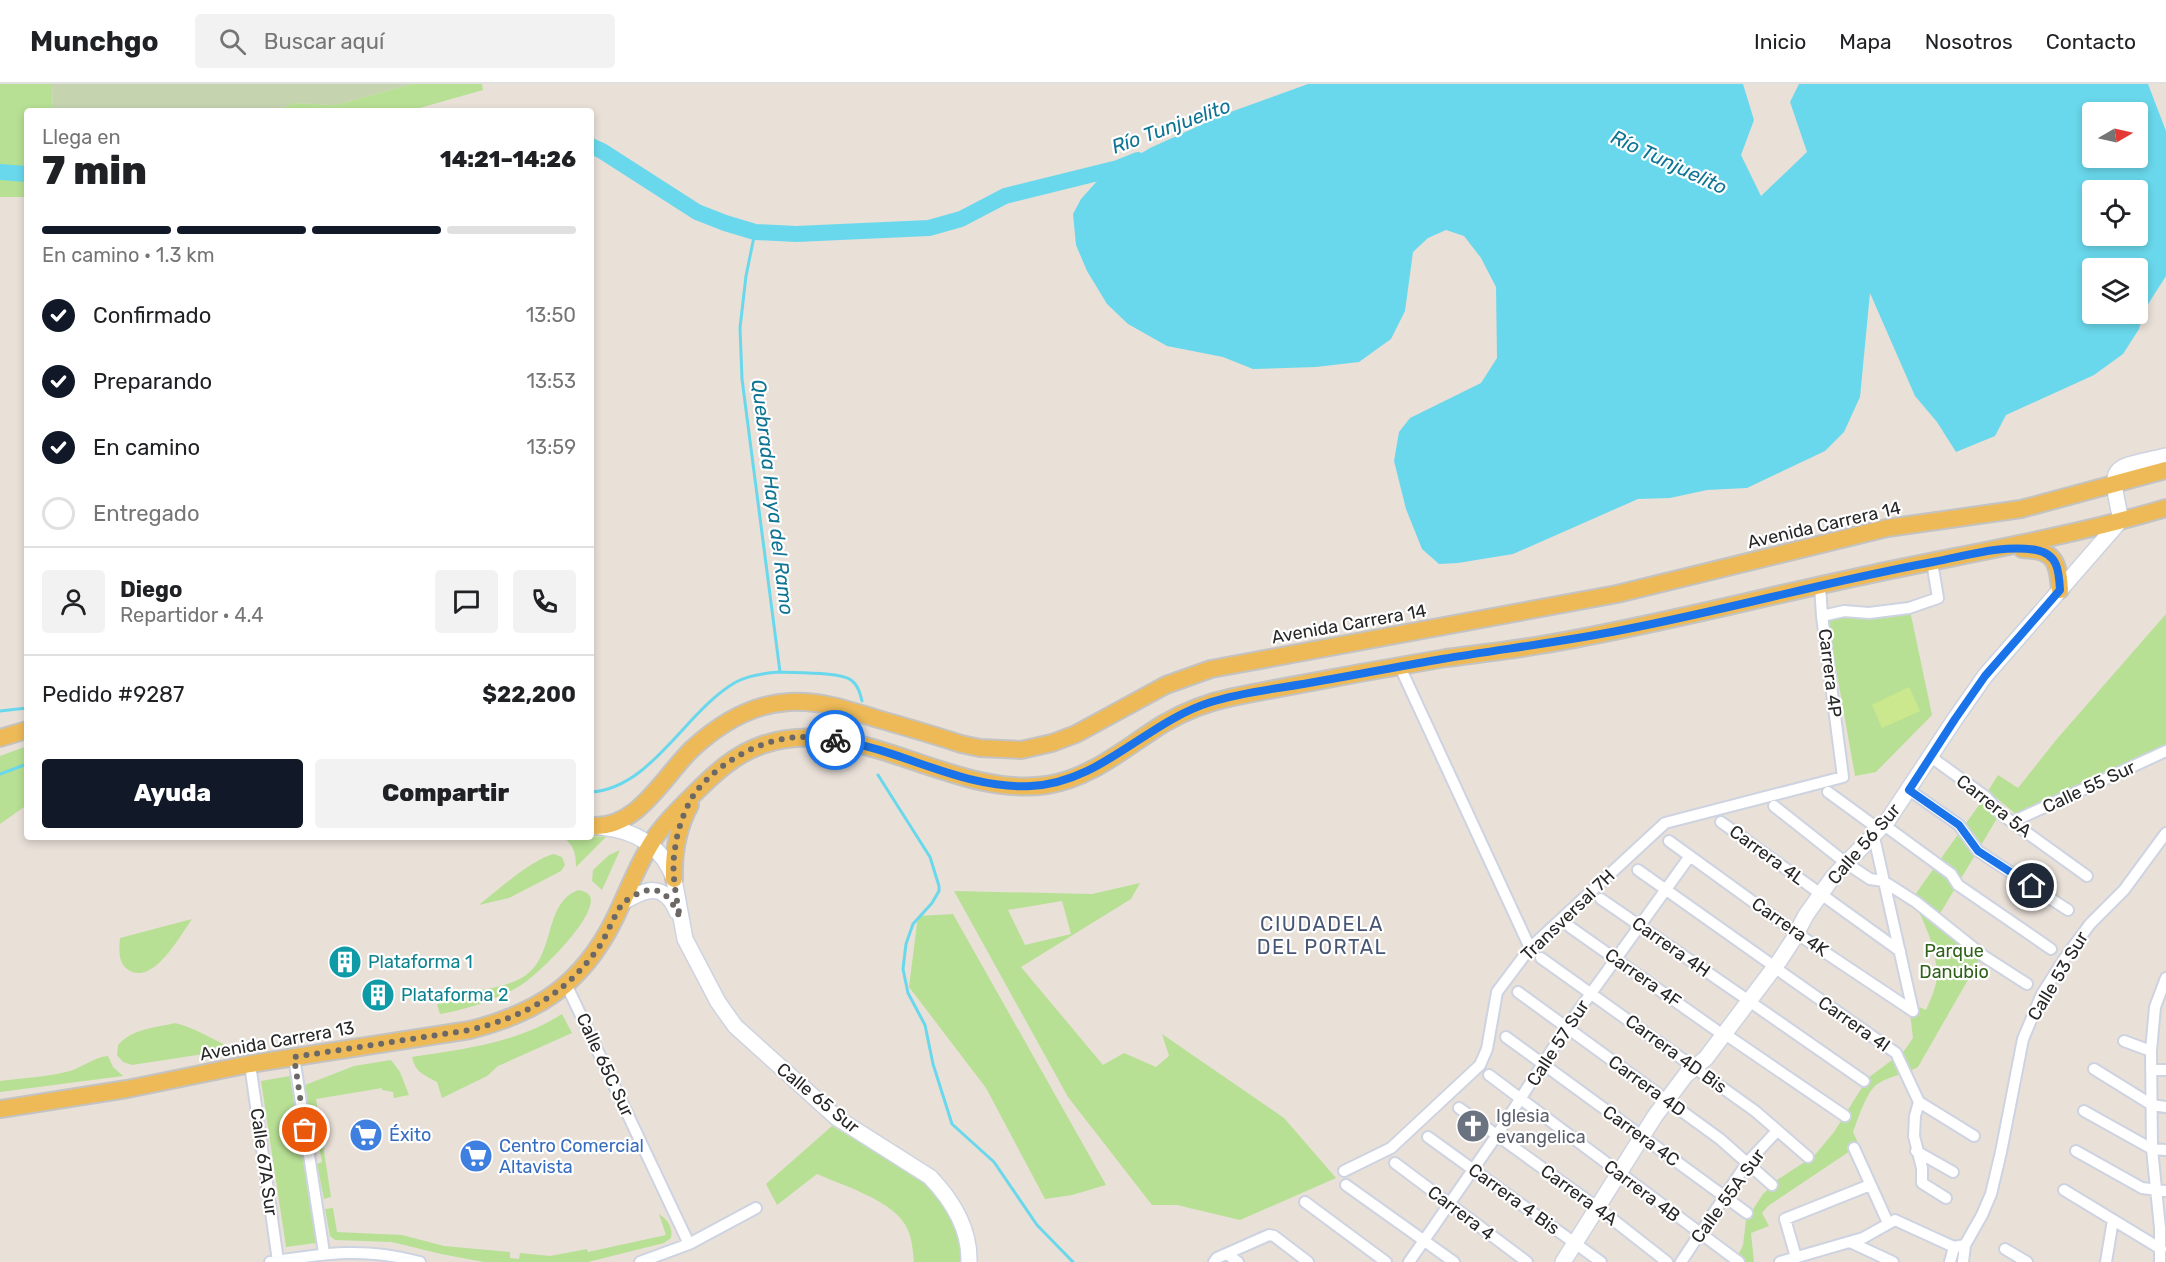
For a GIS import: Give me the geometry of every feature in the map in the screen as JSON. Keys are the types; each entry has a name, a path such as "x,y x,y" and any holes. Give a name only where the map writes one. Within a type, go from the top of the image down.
{"main road":[{"name":"Avenida Carrera 14","path":"594,826 618,822 632,814 691,750 718,727 738,716 771,704 820,703 961,744 980,748 1022,750 1066,738 1166,685 1211,669 1597,598 1877,530 2005,512 2166,470"},
{"path":"651,844 663,826 720,769 751,750 770,743 801,737 844,741 988,784 1018,787 1046,785 1087,773 1168,721 1214,701 1626,629 1932,562 2007,548 2166,508"},
{"path":"2007,548 2033,549 2050,555 2057,564 2060,590"},
{"path":"0,738 24,731"},
{"path":"674,879 674,851 677,838 684,816 697,791"},
{"name":"Avenida Carrera 13","path":"0,1109 127,1089 250,1064 470,1030 494,1024 532,1009 566,984 600,945 651,844"}],"street":[{"path":"2121,520 2114,485 2115,474 2122,467 2166,456"},
{"name":"Calle 56 Sur","path":"1563,1262 1642,1136 1771,965 1821,894 1846,863 1879,831 1985,676 2121,520"},
{"name":"Carrera 4P","path":"1843,777 1822,616 1844,611 1869,613 1909,608 1938,598 1932,562"},
{"path":"1820,586 1822,616"},
{"path":"1400,667 1530,948"},
{"name":"Calle 55 Sur","path":"2013,822 2166,751"},
{"name":"Carrera 5A","path":"1930,757 1986,797 2001,814 2087,876"},
{"name":"Transversal 7H","path":"1344,1171 1391,1148 1480,1065 1487,1049 1497,992 1530,948 1665,823 1843,777"},
{"path":"1909,790 1959,825 1978,851 2068,910"},
{"path":"1828,792 1879,831 1937,863 1951,874 1958,885 2051,949"},
{"path":"1774,806 1846,863 1870,879 1883,881 1916,902 1985,957 2027,984"},
{"name":"Carrera 4L","path":"1721,822 1899,951"},
{"name":"Calle 65 Sur","path":"594,826 628,831 651,844 663,858 674,879 680,918 690,951 718,1002 735,1026 837,1119 930,1177 941,1188 959,1216 968,1242 969,1262"},
{"path":"1879,831 1883,881 1899,951"},
{"name":"Calle 53 Sur","path":"1965,1245 1982,1215 1990,1194 2001,1152 2023,1038 2042,994 2064,958 2090,924 2124,890 2166,833"},
{"name":"Carrera 4K","path":"1669,841 1794,931 1913,1011 1899,951"},
{"name":"Calle 57 Sur","path":"1409,1262 1497,1135 1590,993 1690,856"},
{"name":"Carrera 4I","path":"1638,870 1896,1053 1919,1102"},
{"name":"Calle 65 Sur","path":"622,903 639,893 654,889 670,899 680,918"},
{"name":"Carrera 4H","path":"1600,899 1864,1081"},
{"name":"Carrera 4F","path":"1570,927 1845,1116"},
{"name":"Carrera 4D Bis","path":"1541,958 1691,1069 1755,1112 1808,1157"},
{"path":"2160,1262 2163,1228 2161,1191 2152,1149 2151,1051 2155,1007 2166,978"},
{"name":"Calle 65C Sur","path":"566,984 689,1244"},
{"name":"Carrera 4D","path":"1518,992 1720,1139 1772,1185"},
{"path":"2153,1027 2166,1027"},
{"name":"Carrera 4C","path":"1506,1037 1747,1213"},
{"path":"2124,1041 2151,1051"},
{"path":"294,1057 324,1253"},
{"name":"Calle 67A Sur","path":"250,1064 274,1261"},
{"path":"2094,1069 2152,1105 2166,1107"},
{"path":"2151,1070 2166,1070"},
{"name":"Carrera 4B","path":"1489,1075 1739,1262"},
{"path":"1946,1198 1922,1183 1922,1168 1916,1150 1914,1124 1919,1102 1974,1136"},
{"name":"Carrera 4A","path":"1460,1108 1668,1262"},
{"path":"2084,1111 2152,1149 2166,1150"},
{"name":"Calle 55A Sur","path":"1681,1262 1747,1162 1777,1131"},
{"name":"Carrera 4 Bis","path":"1428,1137 1600,1262"},
{"path":"1854,1148 1870,1185 1893,1222 1953,1247 1965,1245 1963,1262"},
{"path":"1916,1150 1953,1172"},
{"path":"2076,1151 2142,1188 2161,1191"},
{"name":"Carrera 4","path":"1395,1163 1527,1262"},
{"path":"1346,1185 1454,1262"},
{"path":"1870,1185 1785,1219 1788,1260 1863,1238 1893,1222"},
{"path":"2064,1190 2161,1249"},
{"path":"1305,1202 1386,1262"},
{"path":"640,1262 689,1244 756,1208"},
{"path":"2106,1262 2113,1220"},
{"path":"1214,1261 1269,1235 1274,1236 1308,1262"},
{"path":"1850,1242 1893,1262"},
{"path":"1950,1262 1953,1247"},
{"path":"2005,1249 2026,1262"},
{"path":"274,1261 324,1253 360,1252 420,1262"},
{"path":"1227,1254 1238,1262"}],"green space":[{"path":"0,84 52,84 53,108 24,108 24,197 0,197"},
{"path":"52,84 412,84 335,105 294,103 281,108 53,108"},
{"path":"412,84 482,84 483,90 420,108 281,108 294,103 335,105"},
{"path":"1908,601 1932,715 1876,772 1855,776 1826,612 1869,609"},
{"path":"2166,614 2166,746 2017,815 1988,791 1998,775 2018,788 2056,740"},
{"path":"1909,687 1920,711 1882,728 1872,705"},
{"path":"24,747 24,807 0,824 0,756"},
{"name":"Parque Danubio","path":"1984,798 1999,815 1935,922 1981,957 1918,1067 1884,1081 1871,1091 1853,1132 1859,1145 1768,1206 1762,1213 1769,1226 1751,1233 1754,1262 1743,1262 1737,1258 1743,1245 1746,1220 1763,1194 1777,1180 1814,1156 1834,1132 1868,1078 1904,1051 1913,1038 1910,1013 1919,1007 1926,1010 1936,983 1937,973 1934,951 1922,918 1912,899"},
{"path":"594,836 606,837 576,867 574,850 566,840 594,840"},
{"path":"620,850 602,890 592,881 593,870 609,855"},
{"path":"554,854 562,857 565,865 561,871 509,898 479,905 526,868"},
{"path":"1140,883 1131,899 1021,967 1103,1065 1124,1053 1156,1067 1169,1056 1162,1034 1284,1118 1336,1178 1240,1220 1177,1205 1152,1205 1068,1097 954,891 1092,894","holes":["1062,901 1071,934 1025,945 1008,910"]},
{"path":"578,890 590,896 590,905 585,917 564,946 538,972 518,987 490,1000 440,1014 437,1004 458,1000 464,993 504,985 526,975 542,955 559,906"},
{"path":"953,914 1106,1185 1072,1195 1045,1199 986,1088 909,987 918,916"},
{"path":"192,919 173,947 146,972 136,973 127,969 122,963 120,938"},
{"path":"562,1014 572,1033 498,1066 487,1076 442,1098 437,1082 421,1073 413,1062 412,1057 470,1048 527,1032"},
{"path":"175,1023 236,1049 132,1065 123,1062 117,1055 118,1045 130,1036 144,1030"},
{"path":"108,1056 113,1067 123,1076 0,1092 0,1081 61,1073"},
{"path":"391,1060 400,1072 409,1095 394,1098 393,1092 382,1090 382,1088 316,1099 331,1197 324,1199 317,1164 322,1162 319,1146 314,1146 305,1085 354,1066"},
{"path":"290,1076 316,1243 286,1247 261,1081"},
{"path":"832,1126 923,1180 938,1196 957,1231 962,1250 962,1262 914,1262 908,1230 893,1211 854,1189 817,1174 777,1205 766,1184"},
{"path":"333,1208 337,1232 402,1235 444,1246 510,1252 510,1258 519,1259 520,1253 550,1256 587,1249 588,1252 666,1235 659,1214 669,1224 671,1238 664,1243 588,1262 484,1262 392,1242 335,1240 330,1236 325,1209"}],"water":[{"path":"1308,84 1743,84 1754,120 1741,155 1761,196 1807,152 1790,102 1799,84 2148,84 2166,131 2166,276 2148,304 2148,258 2082,258 2082,324 2140,324 2123,354 2094,375 2006,415 1995,436 1956,452 1937,422 1915,396 1870,293 1860,397 1844,432 1825,451 1747,488 1707,490 1670,498 1638,499 1513,554 1439,564 1422,549 1406,509 1394,461 1399,432 1410,418 1481,383 1497,358 1496,287 1481,258 1464,236 1446,230 1428,238 1413,252 1405,311 1391,339 1359,362 1316,367 1253,369 1223,357 1167,346 1128,324 1107,304 1087,271 1076,245 1073,214 1081,199 1098,180 1150,148 1225,114"}],"waterway":[{"name":"Río Tunjuelito","path":"594,147 697,212 755,232 796,234 929,228 961,219 1005,196 1118,168 1138,160"},
{"name":"Río Tunjuelito","path":"0,172 24,174"},
{"name":"Quebrada Haya del Ramo","path":"755,232 746,276 740,328 742,379 780,672 845,677 855,684 862,701"},
{"path":"594,791 613,787 632,777 650,763 700,711 736,682 757,675 780,672"},
{"path":"0,711 24,708"},
{"path":"0,774 24,765"},
{"name":"Quebrada Haya del Ramo","path":"878,775 930,857 939,886 939,891 932,903 913,924 906,944 903,969 908,993 925,1025 933,1064 952,1124 994,1162 1037,1225 1073,1262"}],"way so far":[{"path":"305,1130 294,1057 470,1030 494,1024 532,1009 562,988 593,955 622,903 639,893 654,889 670,899 680,918 674,879 675,844 684,816 697,791 720,769 751,750 770,743 801,737 835,740"}],"place":[{"name":"Plataforma 1","path":"345,962"},
{"name":"Plataforma 2","path":"378,995"},
{"name":"Iglesia evangelica","path":"1473,1126"},
{"name":"Éxito","path":"366,1135"},
{"name":"Centro Comercial Altavista","path":"476,1156"}],"district":[{"name":"CIUDADELA DEL PORTAL","path":"1322,936"}],"route":[{"path":"835,740 988,784 1018,787 1046,785 1087,773 1168,721 1214,701 1440,659 1554,643 1653,624 1870,574 2007,548 2033,549 2044,552 2055,560 2059,572 2060,590 1985,676 1909,790 1965,830 1978,851 2032,886"}]}
